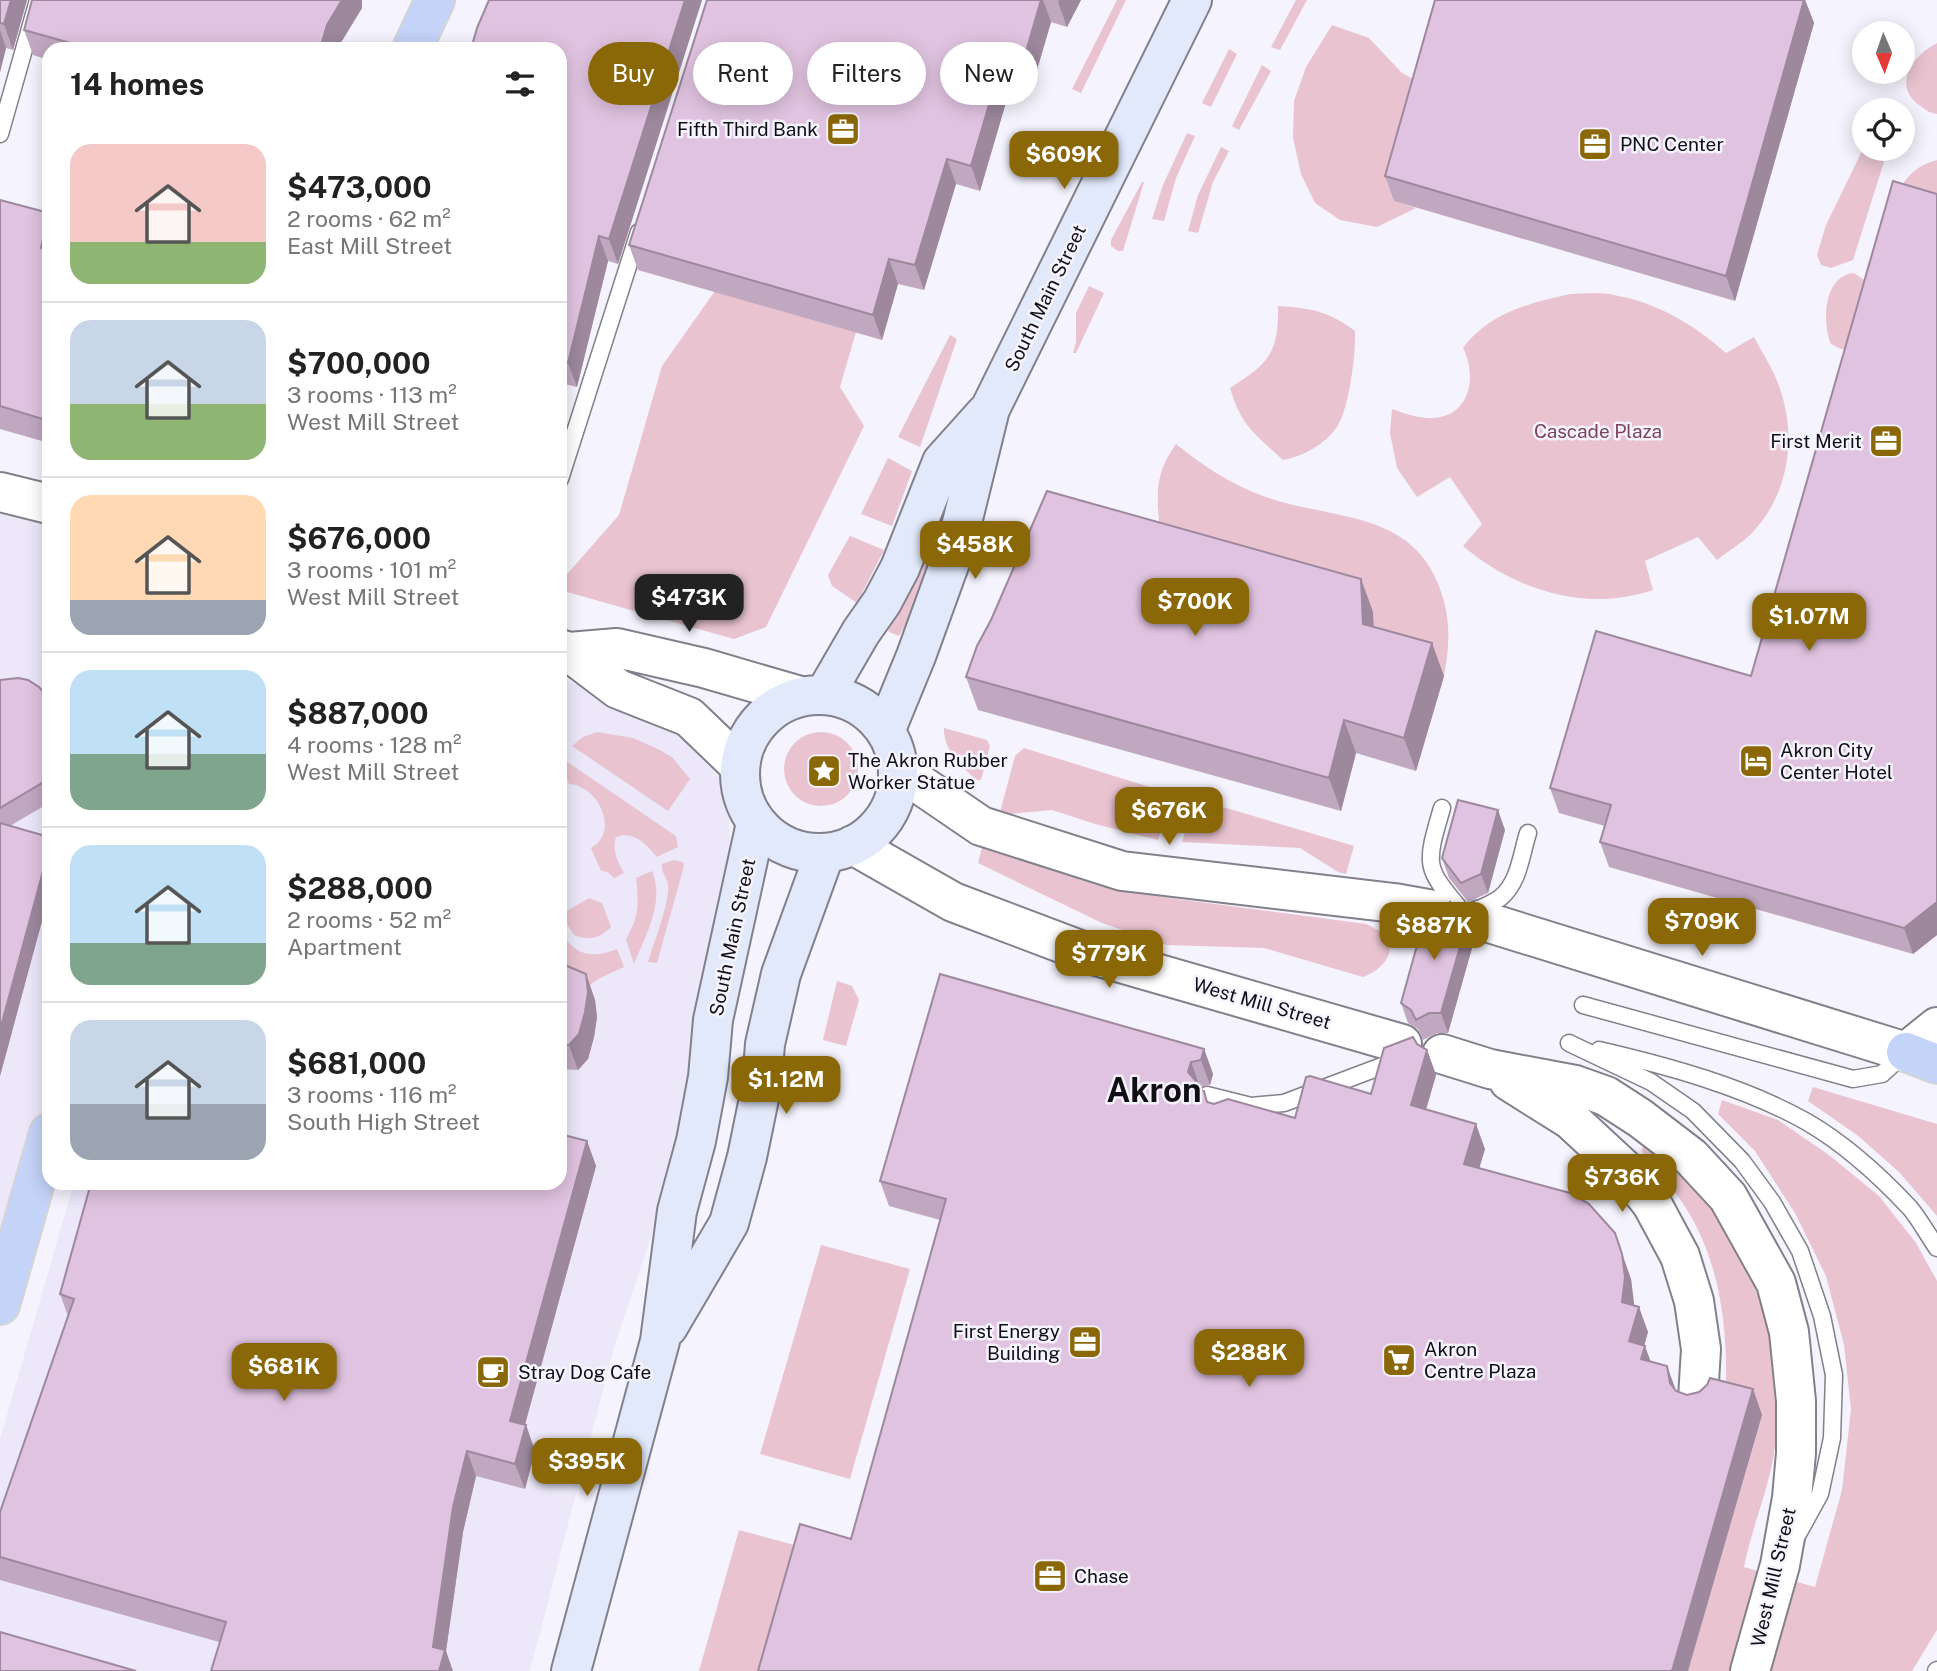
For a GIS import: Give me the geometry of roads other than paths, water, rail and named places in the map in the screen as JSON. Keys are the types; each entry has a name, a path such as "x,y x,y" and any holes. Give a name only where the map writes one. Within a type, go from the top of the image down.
{"main road":[{"path":"415,42 435,0"},
{"name":"South Main Street","path":"886,729 957,543 990,409 1192,0"},
{"name":"South Main Street","path":"813,695 882,602 900,568 942,462 990,409"},
{"path":"813,695 849,699 869,712 886,729 899,770 896,793 887,814 873,833 839,849 799,851 775,840 756,822 746,805 740,785 740,765 746,742 759,721 778,705 813,695"},
{"name":"South Main Street","path":"571,1671 660,1341 677,1211 696,1141 708,1077 713,1020 756,822"},
{"name":"South Main Street","path":"660,1341 729,1223 747,1157 762,1084 765,1044 781,974 839,849"},
{"path":"0,1305 42,1158"}],"street":[{"path":"0,492 42,502"},
{"path":"567,651 617,648 813,695"},
{"path":"567,652 618,689 689,717 740,765"},
{"path":"899,770 981,826 1122,871 1394,903 1440,911"},
{"name":"West Mill Street","path":"839,849 953,902 1093,955 1419,1051 1490,1069 1575,1085 1606,1096 1691,1157 1728,1197 1755,1242 1776,1283 1789,1332 1796,1401 1796,1453 1792,1498 1780,1565 1750,1671"},
{"path":"1480,920 1922,1058 1937,1027"},
{"path":"1490,1069 1571,1120 1626,1171 1652,1204 1680,1256 1694,1301 1701,1349 1698,1398"}],"lane":[{"path":"0,134 38,0"},
{"path":"567,457 645,213"},
{"path":"1442,808 1430,846 1430,865 1437,881 1465,915 1499,898 1510,887 1517,874 1528,833"},
{"path":"1583,1005 1853,1079 1882,1074 1922,1058"},
{"path":"1780,1565 1820,1494 1832,1438 1834,1375 1822,1316 1800,1251 1772,1202 1742,1161 1693,1111 1651,1083 1569,1043 1629,1057 1748,1094 1808,1122 1859,1158 1911,1210 1937,1248"},
{"path":"1232,1115 1251,1106 1284,1103 1419,1051"},
{"path":"1207,1094 1251,1106"}],"place":[{"name":"Fifth Third Bank","path":"843,129"},
{"name":"PNC Center","path":"1595,144"},
{"name":"First Merit","path":"1886,441"},
{"name":"Akron City Center Hotel","path":"1756,761"},
{"name":"The Akron Rubber Worker Statue","path":"824,771"},
{"name":"First Energy Building","path":"1085,1342"},
{"name":"Akron Centre Plaza","path":"1399,1360"},
{"name":"Stray Dog Cafe","path":"493,1372"},
{"name":"Chase","path":"1050,1576"}],"district":[{"name":"Akron","path":"1154,1090"}],"park label":[{"name":"Cascade Plaza","path":"1598,431"}]}
